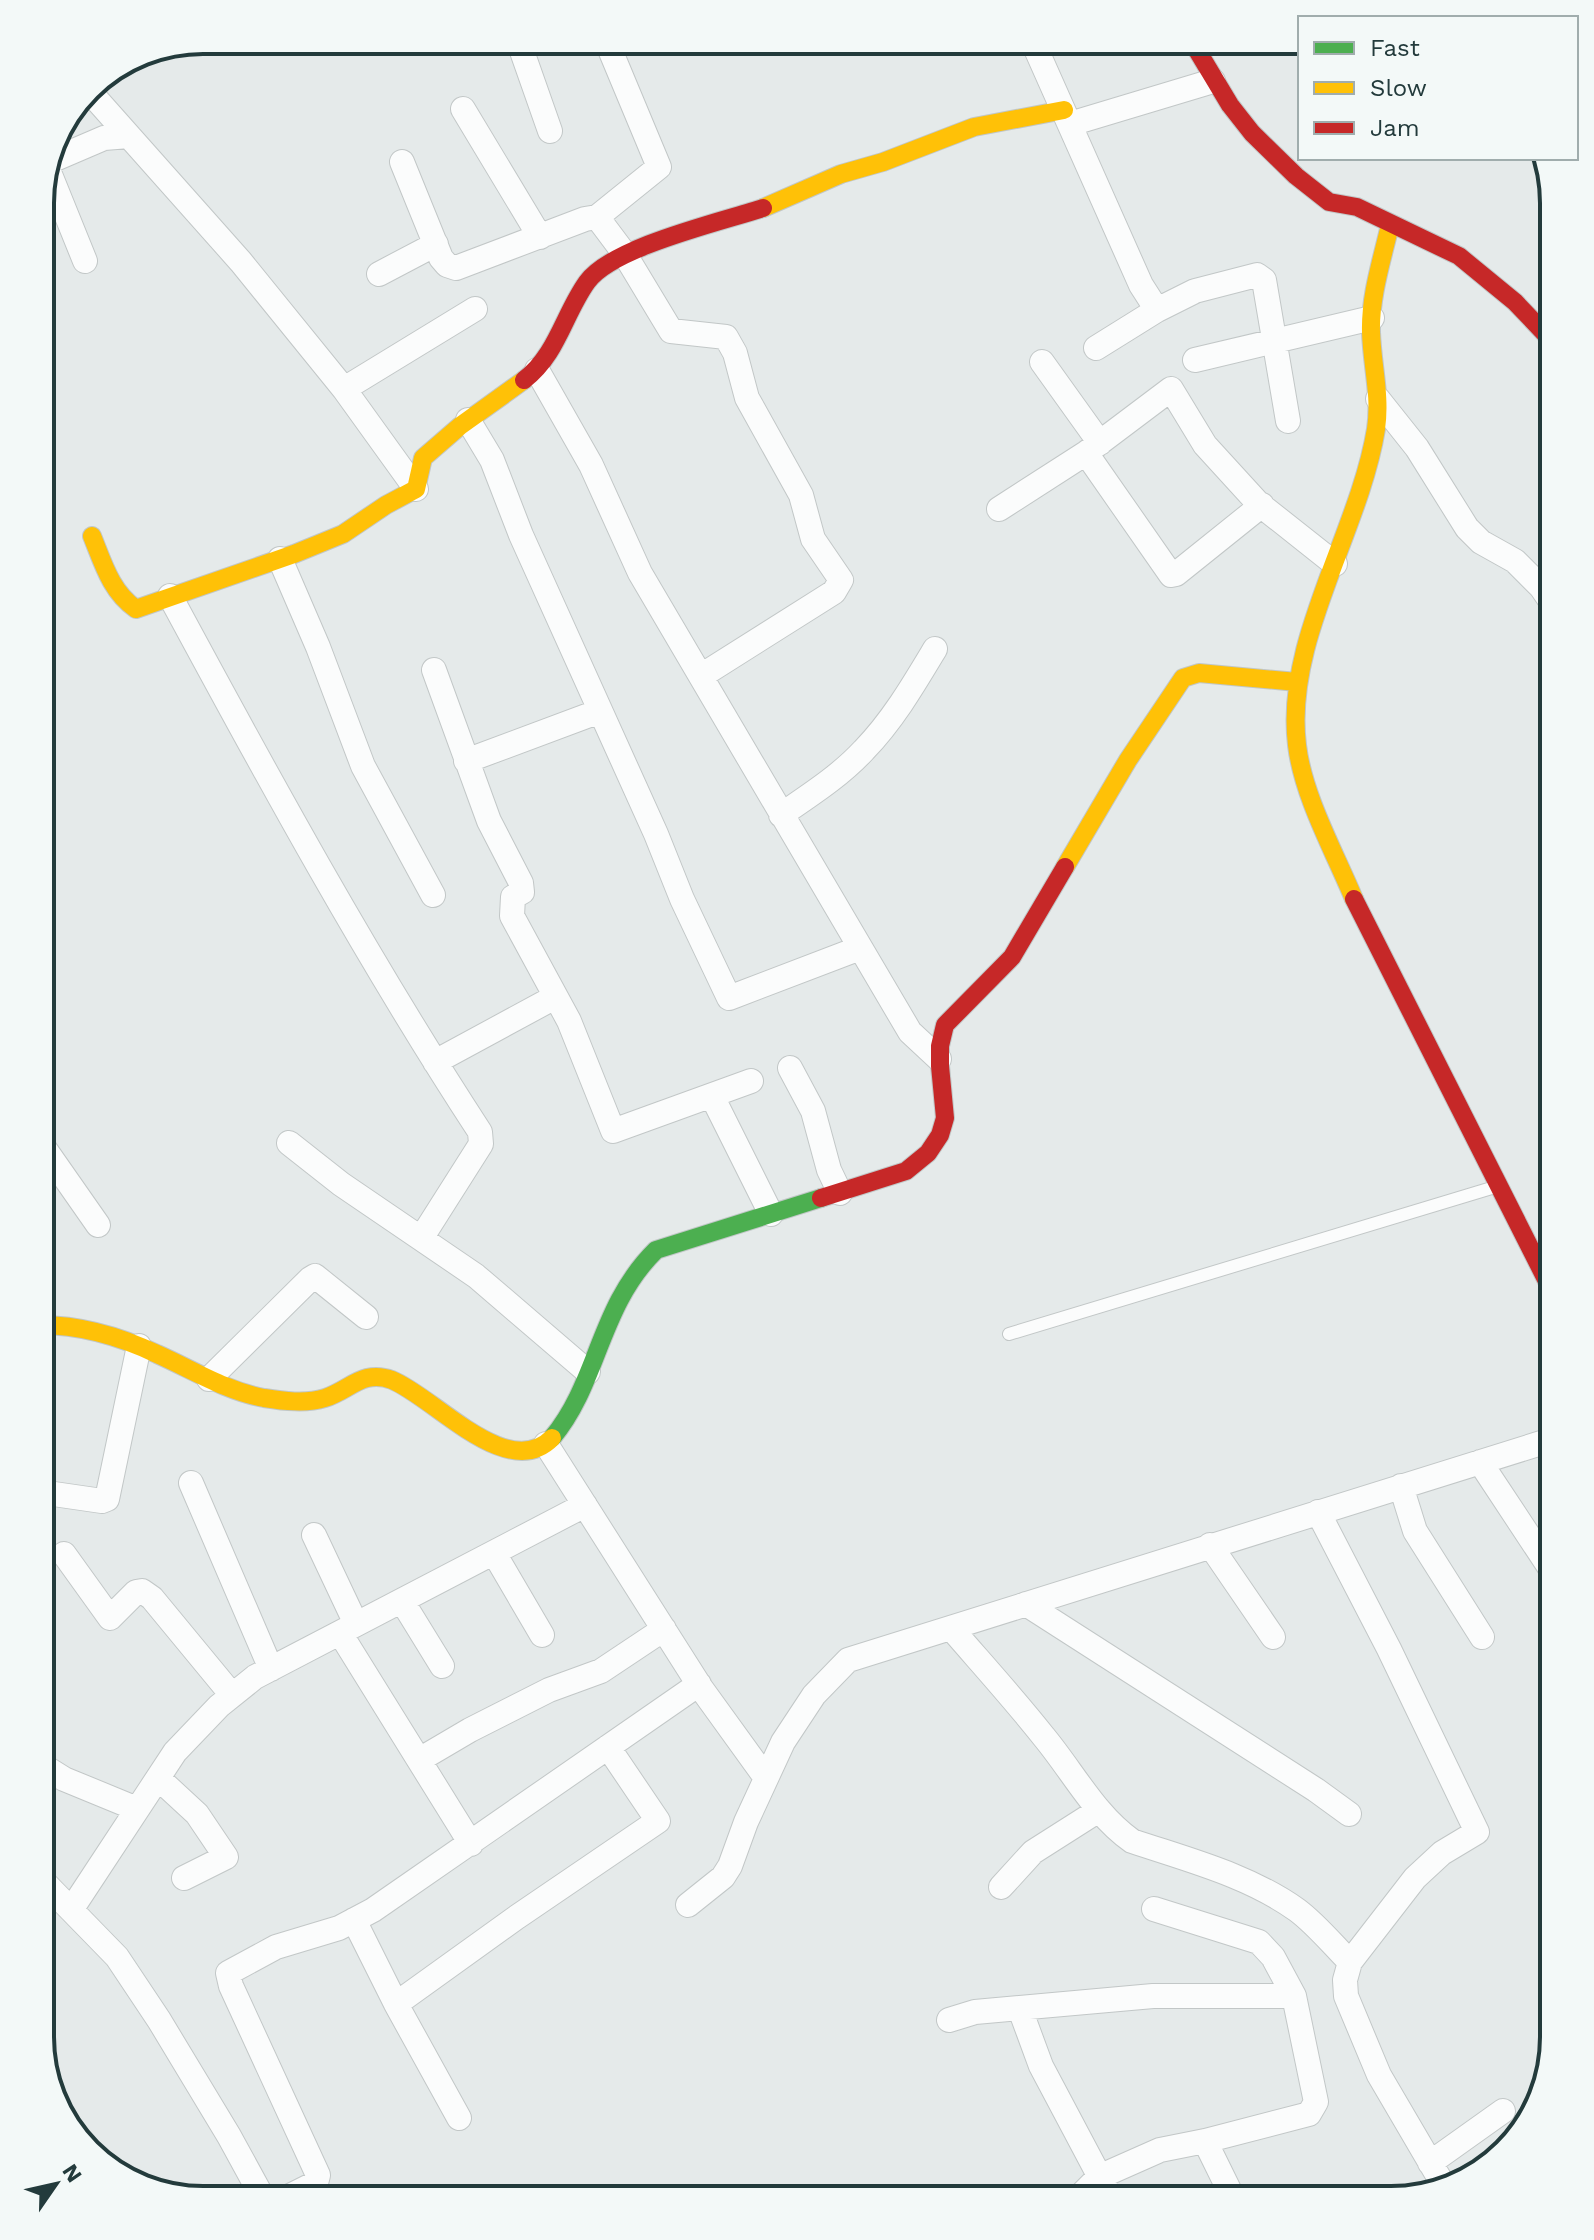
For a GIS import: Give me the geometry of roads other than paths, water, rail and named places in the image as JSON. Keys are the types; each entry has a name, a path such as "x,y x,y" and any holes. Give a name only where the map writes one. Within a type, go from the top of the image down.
{"street":[{"path":"523,54 550,131"},
{"path":"402,162 436,244 447,265 456,268 597,217 659,167 612,54"},
{"path":"1038,54 1141,285 1157,310"},
{"path":"1199,54 1213,81 1252,133 1279,162 1329,202 1357,207 1459,256 1506,293 1540,328"},
{"path":"92,536 116,589 125,603 136,609 343,534 416,489 423,458 468,420 537,370 549,354 586,283 596,271 624,253 774,204 841,174 883,162 974,127 1067,117 1213,81"},
{"path":"98,98 241,262 344,389 416,489"},
{"path":"463,109 540,237"},
{"path":"61,158 104,138 129,136"},
{"path":"55,184 85,261"},
{"path":"1339,186 1357,207"},
{"path":"597,217 624,253 671,331 726,337 735,353 747,398 801,495 813,539 841,580 834,592 701,676"},
{"path":"1390,225 1372,304 1378,399 1376,427 1366,476 1304,652 1294,711 1297,748 1305,782 1362,917 1540,1263"},
{"path":"379,274 436,244"},
{"path":"1096,348 1157,310 1195,291 1257,275 1264,280 1288,421"},
{"path":"344,389 475,309"},
{"path":"1195,360 1372,318"},
{"path":"1042,362 1171,575 1262,505"},
{"path":"537,370 591,465 640,573 781,815 910,1032 939,1059"},
{"path":"999,509 1093,448 1171,389 1205,445 1262,505 1335,564"},
{"path":"1378,399 1417,448 1467,528 1481,542 1515,561 1540,586"},
{"path":"468,420 492,460 521,535 729,998 860,948"},
{"path":"280,559 318,647 363,766 433,895"},
{"path":"170,596 328,887 480,1132 481,1144 422,1237"},
{"path":"781,815 826,784 864,751 901,705 935,649"},
{"path":"434,670 489,821 521,883 522,892 513,897 512,916 569,1021 613,1131 751,1081"},
{"path":"54,1324 91,1327 255,1396 319,1400 362,1375 393,1380 477,1435 525,1454 540,1450 564,1421 588,1372 611,1310 640,1264 656,1250 906,1171 926,1158 943,1129 946,1098 939,1059 945,1025 980,993 1012,957 1128,760 1183,678 1199,673 1297,682"},
{"path":"466,761 600,711"},
{"path":"435,1062 555,997"},
{"path":"790,1068 813,1111 829,1170 840,1193"},
{"path":"712,1096 771,1214"},
{"path":"289,1143 341,1184 476,1276 588,1372"},
{"path":"54,1164 98,1225"},
{"path":"209,1379 315,1276 366,1317"},
{"path":"54,1494 102,1501 107,1499 139,1346"},
{"path":"688,1905 723,1877 783,1742 814,1695 848,1660 1540,1443"},
{"path":"546,1444 699,1684 766,1778"},
{"path":"1480,1462 1540,1553"},
{"path":"191,1483 271,1669"},
{"path":"1401,1486 1415,1531 1482,1637"},
{"path":"71,1910 175,1752 232,1695 255,1677 585,1505"},
{"path":"1318,1512 1389,1649 1477,1832 1442,1853 1415,1878 1350,1962 1345,1980 1346,1996 1379,2075 1439,2178"},
{"path":"314,1535 348,1628 419,1760 471,1844"},
{"path":"1210,1545 1273,1637"},
{"path":"494,1553 542,1635"},
{"path":"64,1554 110,1618 136,1592 142,1591 152,1598 232,1695"},
{"path":"402,1601 442,1666"},
{"path":"1026,1604 1349,1814"},
{"path":"951,1628 1046,1739 1119,1832 1132,1841 1227,1873 1264,1891 1299,1911 1350,1962"},
{"path":"419,1760 549,1690 601,1671 664,1629"},
{"path":"310,2186 316,2183 318,2175 231,1986 228,1973 276,1947 339,1928 354,1920 471,1844 699,1684"},
{"path":"396,2004 658,1821 608,1747"},
{"path":"54,1773 137,1809"},
{"path":"158,1778 197,1814 226,1857 184,1878"},
{"path":"1001,1887 1033,1852 1099,1810"},
{"path":"54,1892 117,1957 159,2020 256,2186"},
{"path":"1090,2186 1099,2177 1160,2150 1309,2114 1316,2102 1294,1996 1273,1957 1259,1942 1154,1909"},
{"path":"354,1920 459,2118"},
{"path":"949,2020 975,2012 1153,1996 1294,1996"},
{"path":"1020,2009 1041,2066 1104,2186"},
{"path":"1430,2163 1503,2111"},
{"path":"1205,2141 1227,2186"}],"lane":[{"path":"1009,1334 1498,1186"}]}
